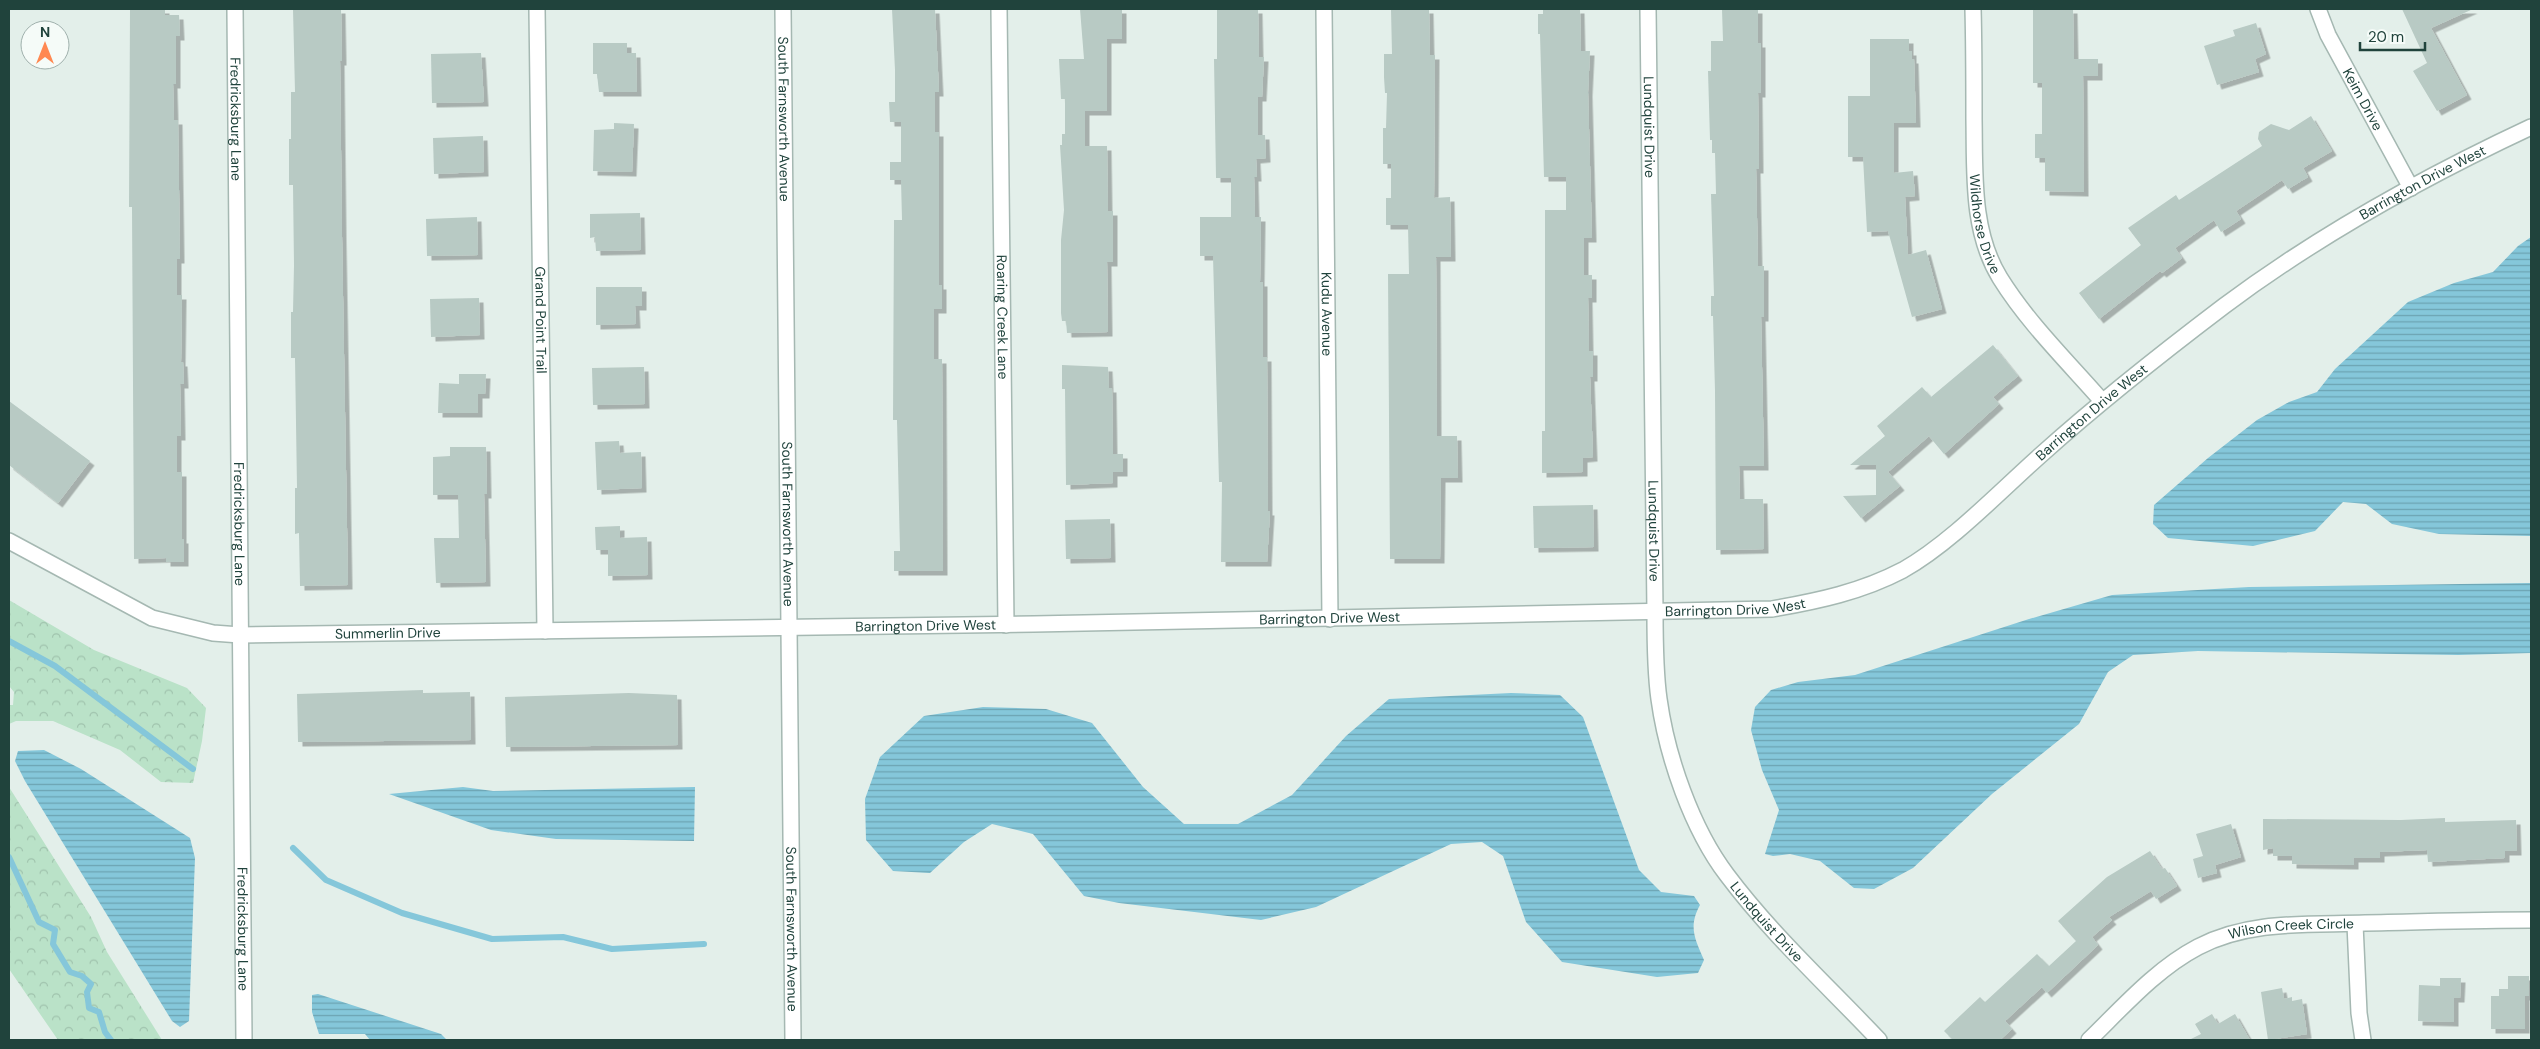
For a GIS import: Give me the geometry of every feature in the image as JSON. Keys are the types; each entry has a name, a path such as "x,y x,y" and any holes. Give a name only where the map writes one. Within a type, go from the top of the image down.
{"street":[{"name":"Fredricksburg Lane","path":"236,9 244,1040"},
{"name":"Grand Point Trail","path":"537,9 545,631"},
{"name":"South Farnsworth Avenue","path":"783,9 793,1040"},
{"name":"Roaring Creek Lane","path":"999,9 1006,625"},
{"name":"Kudu Avenue","path":"1324,9 1330,618"},
{"name":"Lundquist Drive","path":"1648,9 1655,612 1659,699 1667,740 1676,772 1704,836 1726,874 1879,1040"},
{"name":"Wildhorse Drive","path":"1973,9 1977,211 1986,246 1999,277 2022,309 2102,401"},
{"name":"Keim Drive","path":"2318,9 2328,35 2410,188"},
{"name":"Barrington Drive West","path":"788,628 1772,609 1827,600 1870,585 1904,569 1936,549 2102,401 2268,275 2410,188 2531,127"},
{"name":"Summerlin Drive","path":"9,541 152,618 213,633 788,628"},
{"name":"Wilson Creek Circle","path":"2088,1040 2157,976 2180,958 2205,944 2238,932 2260,928 2355,924 2531,920"},
{"path":"2355,924 2359,1013 2363,1040"}],"green space":[{"path":"9,600 94,650 187,688 206,708 202,741 193,783 161,782 120,750 53,721 16,721 9,724 9,705 13,705 14,692 9,686"},
{"path":"9,787 91,917 107,952 162,1040 58,1040 9,969"}],"water":[{"path":"2531,237 2531,536 2439,534 2392,524 2366,504 2343,502 2315,531 2253,546 2168,538 2153,524 2154,505 2208,458 2257,420 2289,402 2317,392 2335,369 2408,302 2454,283 2493,272 2518,246"},
{"path":"2531,583 2531,653 2458,655 2198,651 2133,655 2108,672 2079,724 1992,794 1913,868 1874,889 1854,888 1820,861 1790,854 1773,856 1765,854 1779,810 1762,770 1751,730 1755,707 1771,690 1798,682 1855,675 2029,619 2112,595 2249,587"},
{"path":"1511,693 1560,695 1583,717 1639,870 1661,892 1694,896 1700,905 1694,920 1694,933 1704,960 1698,973 1657,977 1562,962 1526,922 1503,856 1482,842 1451,844 1316,907 1261,920 1119,903 1084,896 1033,834 992,824 964,842 930,873 893,871 866,840 865,799 880,757 924,716 983,707 1046,709 1092,723 1143,787 1184,824 1238,824 1292,795 1346,736 1389,699"},
{"path":"44,750 81,769 190,838 195,858 189,1021 180,1027 172,1021 25,781 15,761 18,751"},
{"path":"463,787 493,791 695,787 694,841 556,839 491,830 389,794"},
{"path":"318,994 441,1034 447,1040 370,1040 365,1034 319,1034 312,1012 312,995"}],"building":[{"path":"130,9 165,9 165,15 179,15 180,36 176,36 176,84 173,84 174,120 178,120 180,259 177,259 177,295 182,295 181,362 183,362 184,384 180,384 181,436 177,436 177,472 182,472 184,562 166,562 166,558 134,559 132,207 129,207"},
{"path":"293,9 341,9 342,237 348,585 300,586 299,533 295,534 295,488 297,488 295,358 291,358 294,265 293,185 289,185 291,92 295,92"},
{"path":"892,9 935,9 939,92 935,92 935,132 939,132 939,285 942,285 942,309 934,309 934,359 942,359 943,571 894,571 894,551 900,551 897,420 893,420 894,220 902,220 901,180 890,180 890,162 901,162 901,122 890,122 889,102 895,102"},
{"path":"1080,9 1122,9 1122,39 1107,39 1107,111 1085,111 1085,146 1107,146 1108,211 1113,211 1113,262 1107,262 1108,332 1067,333 1066,321 1062,321 1061,313 1061,240 1064,210 1060,145 1062,145 1062,134 1065,134 1065,99 1061,99 1059,59 1084,59"},
{"path":"1217,9 1258,9 1259,57 1264,57 1262,97 1258,97 1258,135 1265,135 1266,158 1256,159 1257,177 1254,177 1255,217 1261,217 1260,282 1263,282 1263,357 1267,357 1268,511 1270,511 1267,562 1221,562 1222,482 1219,482 1213,256 1200,256 1200,217 1231,217 1231,178 1216,178 1214,59 1217,59"},
{"path":"1391,9 1429,9 1430,55 1435,55 1434,198 1450,197 1451,257 1436,257 1437,436 1457,436 1458,478 1441,478 1440,559 1390,559 1388,274 1409,274 1408,225 1386,225 1386,198 1391,198 1391,164 1383,164 1383,128 1386,128 1387,93 1385,93 1384,54 1392,54"},
{"path":"1543,9 1580,9 1581,51 1590,51 1588,92 1592,238 1584,238 1584,275 1592,275 1592,298 1588,298 1589,351 1593,351 1593,377 1590,377 1593,457 1583,458 1583,472 1542,473 1542,431 1545,431 1545,210 1566,210 1566,177 1544,177 1540,34 1538,34 1538,14 1543,14"},
{"path":"1722,9 1758,9 1758,43 1761,43 1761,93 1758,93 1759,169 1756,169 1758,266 1764,266 1764,317 1761,317 1764,466 1739,466 1740,499 1763,499 1764,549 1716,550 1715,391 1713,316 1711,316 1711,296 1714,296 1711,194 1716,194 1715,153 1712,153 1712,140 1710,140 1708,71 1711,71 1711,41 1723,41"},
{"path":"2033,9 2073,9 2074,59 2098,59 2098,76 2083,76 2084,192 2045,191 2045,158 2035,158 2035,134 2042,134 2042,83 2033,83"},
{"path":"2402,9 2473,9 2431,28 2467,95 2437,111 2413,71 2427,63"},
{"path":"2256,23 2266,54 2255,59 2259,72 2217,85 2204,46 2235,36 2233,30"},
{"path":"1870,39 1909,39 1909,51 1912,51 1912,59 1914,59 1916,123 1894,123 1894,173 1913,171 1915,196 1905,197 1908,255 1926,250 1942,309 1912,317 1888,231 1867,232 1863,157 1848,157 1848,96 1870,96"},
{"path":"593,43 627,43 627,53 636,53 637,92 599,92 597,74 593,74"},
{"path":"481,53 484,102 432,103 431,54"},
{"path":"2311,116 2332,151 2303,168 2308,177 2288,189 2282,180 2236,211 2241,219 2221,232 2214,220 2175,248 2182,258 2162,273 2160,271 2099,319 2079,293 2141,245 2128,228 2176,195 2179,200 2262,146 2258,139 2259,132 2271,124 2289,130"},
{"path":"614,123 634,124 632,172 593,171 594,130 614,129"},
{"path":"483,136 484,172 434,174 433,138"},
{"path":"640,213 641,250 596,251 595,237 590,238 590,214"},
{"path":"477,217 478,255 427,256 426,219"},
{"path":"596,287 642,287 642,306 635,306 636,324 596,325"},
{"path":"479,298 480,335 431,337 430,299"},
{"path":"1993,345 2018,376 1993,397 1999,404 1944,454 1929,436 1888,472 1900,486 1861,518 1843,496 1876,495 1876,465 1850,465 1885,436 1877,426 1922,387 1931,397"},
{"path":"1062,365 1108,367 1109,388 1112,388 1113,454 1123,454 1123,472 1113,472 1113,483 1066,485 1065,389 1062,389"},
{"path":"644,367 645,404 593,405 592,368"},
{"path":"459,374 486,374 485,394 478,394 478,413 438,413 439,383 459,384"},
{"path":"9,401 90,461 58,503 9,465"},
{"path":"619,441 620,453 641,452 642,488 597,490 595,442"},
{"path":"450,447 486,447 487,494 484,494 486,582 436,583 434,538 459,538 458,495 433,495 433,457 450,456"},
{"path":"1593,505 1594,547 1534,548 1533,506"},
{"path":"1110,519 1111,558 1066,559 1065,520"},
{"path":"620,526 620,538 647,537 648,575 608,576 608,550 596,550 595,527"},
{"path":"423,690 423,693 470,692 471,740 298,742 297,694"},
{"path":"629,693 677,695 678,745 506,747 505,697"},
{"path":"2445,818 2445,822 2516,820 2517,851 2505,851 2505,858 2428,862 2427,850 2380,852 2380,858 2354,858 2354,865 2292,864 2292,856 2273,856 2273,848 2263,850 2263,819 2401,820"},
{"path":"2231,824 2241,857 2215,865 2217,873 2198,878 2193,859 2203,856 2196,834"},
{"path":"2150,851 2177,886 2156,899 2151,891 2109,917 2112,920 2092,937 2098,945 2047,993 2042,987 2005,1021 2012,1029 2000,1040 1953,1040 1944,1031 1980,997 1985,1002 2037,954 2049,966 2076,941 2058,921 2107,877"},
{"path":"2508,976 2529,976 2529,996 2525,996 2525,1029 2491,1029 2491,996 2499,996 2499,989 2508,989"},
{"path":"2440,978 2461,978 2460,998 2454,998 2454,1022 2418,1021 2419,985 2440,986"},
{"path":"2282,988 2284,999 2292,997 2292,1001 2302,999 2307,1034 2268,1040 2261,992"},
{"path":"2212,1014 2218,1024 2235,1014 2250,1040 2189,1040 2201,1034 2195,1024"}],"waterway":[{"path":"9,641 55,666 193,769"},
{"path":"293,848 326,880 402,913 492,939 563,937 612,949 704,944"},
{"path":"9,857 39,922 55,930 53,944 70,972 82,976 91,984 87,992 89,1008 99,1012 105,1032 111,1040"}]}
